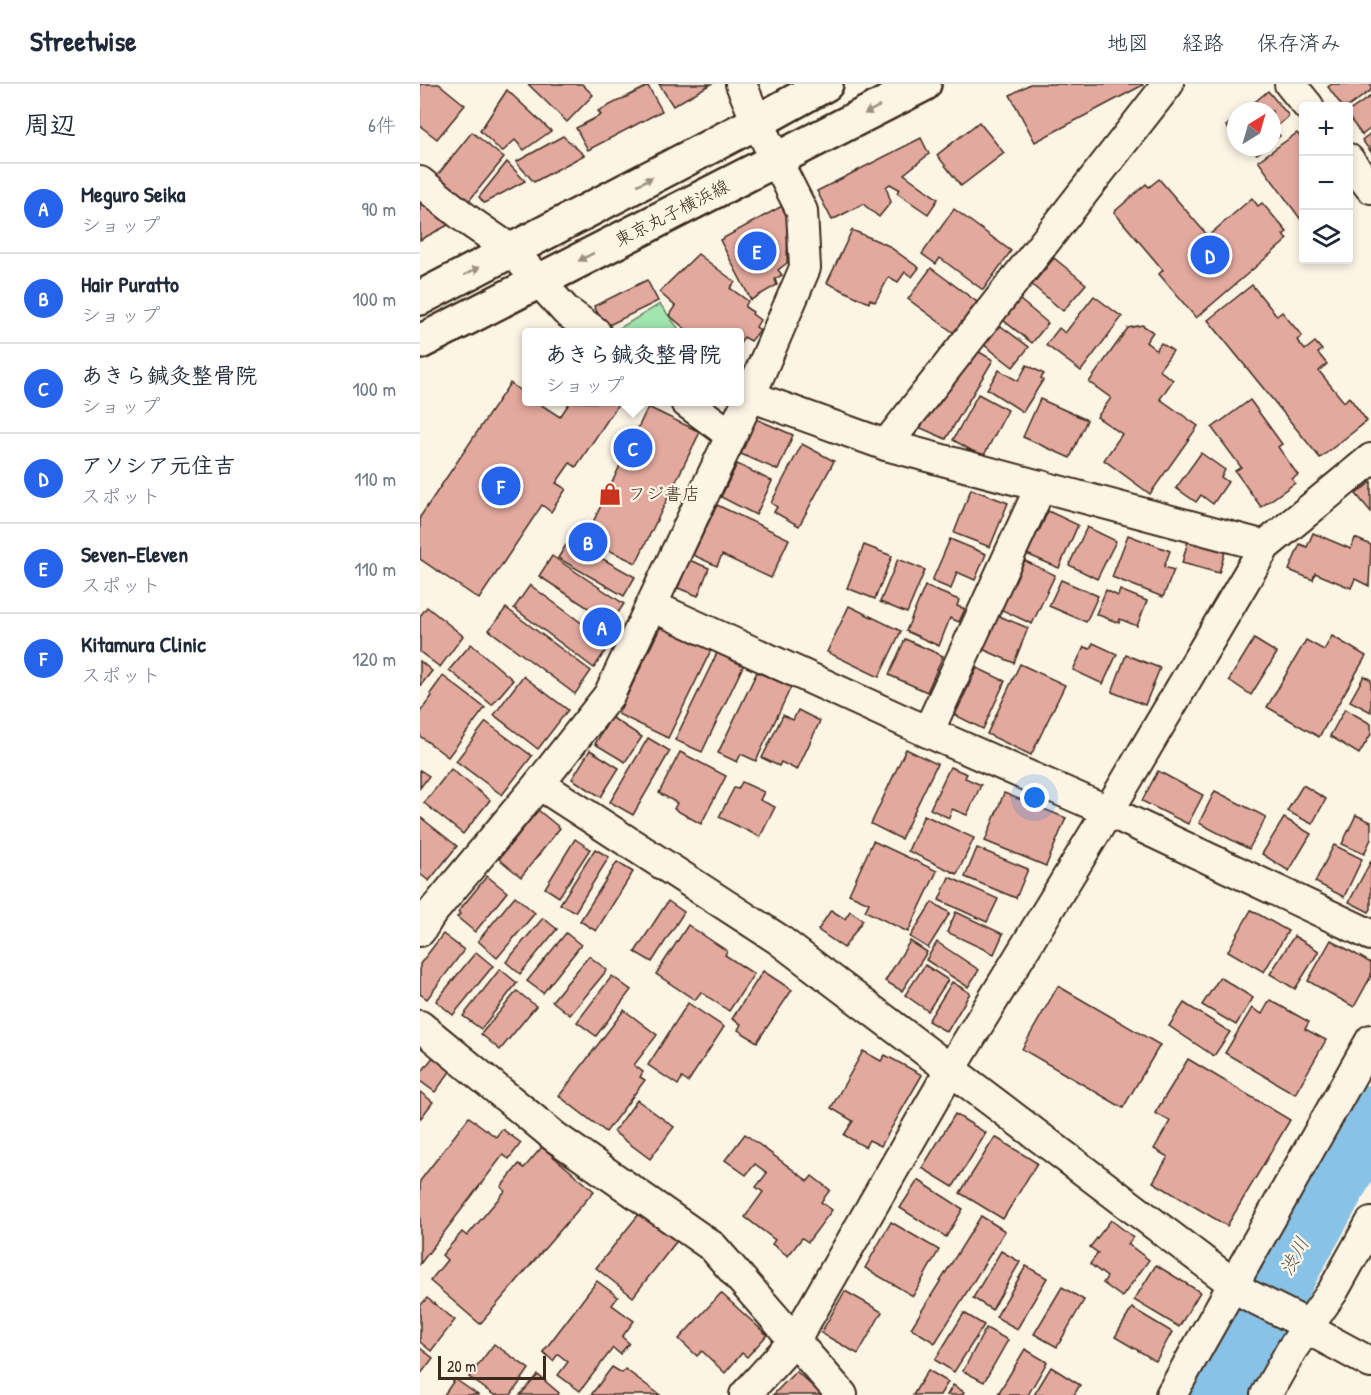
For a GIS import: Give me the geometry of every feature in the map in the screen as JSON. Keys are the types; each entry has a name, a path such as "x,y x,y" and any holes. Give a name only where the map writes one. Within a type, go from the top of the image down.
{"main road":[{"path":"420,298 758,122 826,84"},
{"name":"東京丸子横浜線","path":"420,342 924,84"}],"street":[{"path":"420,931 430,915 609,695 750,396 805,268 802,211 741,84"},
{"path":"886,445 1168,84"},
{"path":"1290,84 1305,102"},
{"path":"1353,165 1371,188"},
{"path":"420,182 469,221 511,250 566,311 588,328"},
{"path":"750,396 886,445 1265,546"},
{"path":"691,406 731,435"},
{"path":"745,1395 795,1340 951,1069 1108,811 1265,546 1371,459"},
{"path":"928,732 1041,486"},
{"path":"652,606 1108,811 1371,935"},
{"path":"538,784 778,939 1241,1289 1371,1363"},
{"path":"420,1026 555,1137 713,1247 842,1395"},
{"path":"1171,1395 1241,1289 1371,1041"},
{"path":"1266,1395 1300,1323 1333,1291 1371,1223"}],"green space":[{"path":"660,304 678,328 620,328"}],"building":[{"path":"420,84 439,84 465,105 437,139 420,126"},
{"path":"528,84 582,84 593,95 567,122"},
{"path":"659,84 711,84 673,106"},
{"path":"1030,84 1143,85 1035,142 1010,95"},
{"path":"1332,84 1371,84 1371,90 1353,103 1339,102 1328,87"},
{"path":"648,86 662,111 588,150 576,128 601,115 598,111"},
{"path":"507,90 551,131 524,150 515,140 502,152 480,131"},
{"path":"1268,91 1277,102 1255,102"},
{"path":"1371,96 1371,128 1362,135 1353,123 1353,109"},
{"path":"1281,106 1289,116 1281,123"},
{"path":"979,122 1004,153 961,186 937,155"},
{"path":"472,132 504,158 468,202 436,177"},
{"path":"1297,133 1299,135 1299,217 1258,161 1265,156 1281,156 1281,144"},
{"path":"1371,133 1371,152 1362,140"},
{"path":"563,136 584,155 534,182 516,162"},
{"path":"921,138 929,154 904,174 938,199 928,214 897,193 899,189 890,184 886,187 891,202 879,217 863,204 832,220 817,191"},
{"path":"507,162 525,181 484,203 479,197"},
{"path":"1159,179 1208,236 1252,198 1258,206 1262,203 1287,232 1283,235 1287,240 1196,318 1159,274 1163,270 1114,212 1146,184 1149,187"},
{"path":"420,199 450,224 420,240"},
{"path":"782,206 788,218 787,263 778,270 782,275 775,279 777,285 751,300 720,240"},
{"path":"954,209 1011,251 983,290 940,258 936,264 922,254"},
{"path":"852,230 887,245 919,268 912,277 905,272 898,282 889,277 875,302 870,299 869,303 827,283"},
{"path":"698,254 735,282 730,288 748,301 745,307 760,320 756,327 760,330 751,341 744,337 744,328 684,328 669,315 675,306 659,292"},
{"path":"1054,258 1086,284 1063,311 1032,285"},
{"path":"931,268 977,302 954,333 908,299"},
{"path":"647,280 658,301 605,327 594,306"},
{"path":"1252,285 1277,316 1282,312 1302,336 1297,340 1305,350 1315,342 1322,350 1318,353 1327,364 1319,371 1344,402 1349,397 1367,421 1320,458 1208,320"},
{"path":"1014,295 1048,323 1032,343 998,316"},
{"path":"1094,296 1122,317 1081,371 1046,345 1059,328 1065,333"},
{"path":"998,324 1029,347 1013,367 983,344"},
{"path":"1142,325 1153,332 1146,342 1156,350 1161,343 1173,351 1159,370 1173,380 1160,399 1198,426 1150,494 1104,460 1122,434 1097,417 1111,398 1089,382 1128,328"},
{"path":"974,349 993,360 946,439 914,425 931,400 939,404"},
{"path":"1027,365 1044,374 1041,378 1043,380 1023,412 987,389 999,370 1018,381"},
{"path":"510,383 522,392 522,406 543,406 560,417 567,406 617,406 576,467 570,463 556,483 566,489 551,512 542,505 479,599 420,559 420,517"},
{"path":"978,394 1008,410 983,457 953,440"},
{"path":"1040,399 1087,420 1070,458 1023,437"},
{"path":"1250,400 1282,444 1278,447 1298,475 1292,479 1295,483 1261,507 1235,471 1241,467 1212,428"},
{"path":"648,407 700,432 636,563 585,539"},
{"path":"756,419 793,435 778,470 741,454"},
{"path":"802,444 834,461 799,526 774,512 777,507 771,503"},
{"path":"1201,453 1225,470 1221,477 1228,482 1213,504 1201,495 1196,502 1176,488"},
{"path":"737,464 772,481 756,515 721,497"},
{"path":"1371,482 1371,512 1356,494"},
{"path":"971,489 1008,503 990,547 954,533"},
{"path":"717,505 789,539 771,578 722,555 717,566 693,555"},
{"path":"1048,511 1078,525 1059,568 1022,552 1033,526 1040,529"},
{"path":"1087,527 1116,541 1097,579 1069,565"},
{"path":"1313,533 1351,549 1355,538 1371,545 1369,586 1355,579 1351,588 1315,573 1313,580 1289,570 1300,544 1307,547"},
{"path":"1128,535 1170,551 1164,567 1174,570 1163,597 1112,577"},
{"path":"950,539 986,554 975,580 957,572 951,589 932,581"},
{"path":"569,540 635,577 624,596 558,558"},
{"path":"1188,541 1225,552 1219,573 1182,563"},
{"path":"864,545 892,556 875,599 847,588"},
{"path":"552,556 624,604 611,623 539,576"},
{"path":"898,559 925,570 907,613 880,602"},
{"path":"1021,559 1055,575 1032,624 998,608"},
{"path":"689,560 709,568 698,596 678,588"},
{"path":"1061,580 1098,596 1086,622 1049,606"},
{"path":"530,585 610,644 594,668 514,608"},
{"path":"925,586 959,600 957,606 965,609 959,622 950,618 939,646 906,631"},
{"path":"1106,590 1118,596 1120,590 1147,601 1137,626 1120,619 1119,623 1096,614"},
{"path":"849,606 901,631 879,677 827,652"},
{"path":"427,607 463,636 440,667 420,652 420,616"},
{"path":"506,608 591,671 575,694 489,630"},
{"path":"994,614 1028,628 1014,663 980,648"},
{"path":"661,626 696,644 699,639 713,646 668,738 618,714"},
{"path":"1332,636 1366,656 1319,737 1267,707 1306,640 1324,650"},
{"path":"905,639 943,656 927,692 889,675"},
{"path":"1254,639 1277,653 1251,695 1229,680"},
{"path":"1093,643 1117,654 1103,684 1073,670 1084,647 1090,649"},
{"path":"471,644 513,680 492,705 449,670"},
{"path":"718,651 744,664 702,752 675,740"},
{"path":"1126,655 1160,668 1145,705 1112,692"},
{"path":"420,661 432,671 420,686"},
{"path":"1020,664 1065,685 1031,755 987,734"},
{"path":"977,668 1005,681 983,729 955,715"},
{"path":"757,672 791,687 756,761 741,754 737,762 718,753"},
{"path":"443,676 485,708 448,757 420,736 420,712"},
{"path":"523,676 568,710 538,749 494,715"},
{"path":"1364,676 1371,680 1371,712 1350,701"},
{"path":"1345,709 1371,724 1371,734 1359,754 1330,736"},
{"path":"798,710 820,721 797,770 781,762 779,766 762,758 783,715 793,720"},
{"path":"611,717 642,737 625,762 595,744"},
{"path":"486,722 532,756 502,795 456,761"},
{"path":"648,738 670,751 633,815 610,802"},
{"path":"906,749 937,764 901,839 871,824"},
{"path":"590,750 619,768 601,797 572,779"},
{"path":"680,752 726,776 701,824 674,809 677,803 659,793"},
{"path":"950,767 967,774 965,778 981,785 967,815 952,809 949,818 930,809"},
{"path":"451,769 490,800 463,834 424,803"},
{"path":"420,770 429,776 420,788"},
{"path":"1158,771 1203,795 1188,824 1142,801"},
{"path":"742,782 764,792 760,800 775,807 760,837 719,817 734,788 738,789"},
{"path":"1303,785 1326,799 1312,824 1287,811"},
{"path":"1215,791 1266,817 1249,849 1199,823"},
{"path":"1004,793 1066,818 1046,866 985,841"},
{"path":"538,810 560,828 521,877 499,859"},
{"path":"924,815 974,838 957,874 908,851"},
{"path":"1356,815 1371,822 1371,839 1364,854 1342,844"},
{"path":"420,817 457,846 429,881 420,874"},
{"path":"1284,818 1311,834 1289,871 1262,854"},
{"path":"575,839 590,849 559,897 545,888"},
{"path":"873,841 937,871 908,932 865,911 869,903 849,894"},
{"path":"1334,845 1362,859 1344,897 1315,882"},
{"path":"977,848 1028,869 1016,898 965,877"},
{"path":"595,849 609,857 575,912 560,904"},
{"path":"1371,861 1371,909 1369,912 1349,902"},
{"path":"617,862 633,872 596,931 580,921"},
{"path":"487,876 507,892 475,932 457,917 460,914 458,912"},
{"path":"949,877 998,899 987,922 939,900"},
{"path":"515,896 535,913 497,958 478,941"},
{"path":"668,901 684,912 652,962 635,952"},
{"path":"932,902 950,913 928,948 910,937"},
{"path":"831,910 845,919 850,911 863,920 844,948 818,930"},
{"path":"1251,910 1288,931 1264,972 1228,951"},
{"path":"956,912 1003,934 994,954 947,932"},
{"path":"543,918 557,929 520,974 506,962"},
{"path":"688,925 727,951 725,955 754,974 729,1011 701,992 695,1000 656,974"},
{"path":"566,933 581,945 543,993 527,981"},
{"path":"443,934 464,950 427,999 420,994 420,964"},
{"path":"1294,936 1319,951 1295,989 1270,974"},
{"path":"1331,940 1371,963 1371,976 1354,1007 1308,981"},
{"path":"910,941 927,952 902,991 885,981"},
{"path":"937,942 979,970 968,987 926,960"},
{"path":"476,952 493,966 453,1015 436,1001"},
{"path":"589,956 607,970 570,1015 552,1001"},
{"path":"925,965 948,980 928,1011 905,995"},
{"path":"500,969 517,983 481,1029 463,1016"},
{"path":"763,971 792,990 757,1042 738,1030 741,1024 732,1019"},
{"path":"612,976 631,990 596,1036 577,1022"},
{"path":"1220,977 1253,998 1236,1025 1202,1005"},
{"path":"952,982 970,993 947,1032 928,1021"},
{"path":"1058,986 1160,1045 1123,1108 1022,1049"},
{"path":"517,991 536,1006 500,1050 481,1034"},
{"path":"1270,1000 1309,1022 1305,1029 1326,1040 1295,1094 1225,1053 1252,1008 1262,1014"},
{"path":"688,1003 724,1027 688,1082 682,1078 678,1085 648,1065"},
{"path":"1184,1003 1230,1032 1214,1056 1169,1026"},
{"path":"624,1010 657,1035 634,1065 643,1072 640,1077 645,1080 606,1132 559,1096"},
{"path":"863,1051 881,1061 885,1055 922,1075 881,1146 869,1140 865,1147 844,1135 853,1121 831,1108"},
{"path":"437,1052 455,1065 435,1092 420,1081 420,1074"},
{"path":"1188,1059 1290,1120 1227,1226 1153,1182 1168,1157 1154,1149 1170,1121 1155,1113"},
{"path":"420,1092 433,1102 420,1119"},
{"path":"637,1100 674,1127 650,1159 614,1132"},
{"path":"955,1114 986,1133 953,1187 922,1168"},
{"path":"469,1117 496,1137 502,1129 521,1143 509,1159 503,1155 420,1264 420,1181"},
{"path":"745,1134 808,1181 812,1176 830,1190 821,1202 832,1210 808,1242 802,1238 788,1256 772,1244 775,1240 745,1217 763,1192 756,1187 767,1173 755,1164 746,1175 725,1160"},
{"path":"995,1137 1037,1163 1003,1219 960,1193"},
{"path":"542,1147 594,1191 480,1324 430,1281 447,1260 442,1255 462,1232 467,1236 505,1191 501,1187 519,1164 524,1168"},
{"path":"918,1180 963,1209 946,1237 900,1208"},
{"path":"643,1209 679,1238 633,1297 596,1268"},
{"path":"981,1216 1005,1231 935,1343 911,1328"},
{"path":"1111,1220 1133,1237 1128,1244 1149,1260 1122,1297 1103,1283 1107,1277 1090,1264 1098,1253 1090,1247"},
{"path":"891,1222 939,1250 913,1296 865,1268"},
{"path":"1001,1251 1020,1262 992,1310 973,1298"},
{"path":"1156,1265 1200,1292 1179,1327 1134,1300"},
{"path":"1026,1266 1047,1278 1017,1329 996,1317"},
{"path":"597,1281 618,1297 612,1305 634,1321 622,1337 629,1343 620,1354 613,1348 580,1391 558,1375 568,1362 558,1354 553,1361 543,1352"},
{"path":"1062,1287 1084,1300 1057,1347 1034,1334"},
{"path":"845,1291 882,1312 858,1354 821,1333"},
{"path":"721,1293 767,1335 747,1357 742,1353 725,1373 702,1351 697,1356 679,1339"},
{"path":"427,1298 455,1320 431,1351 420,1342 420,1306"},
{"path":"1132,1308 1172,1332 1156,1361 1115,1337"},
{"path":"964,1313 984,1325 954,1372 935,1360"},
{"path":"986,1328 1008,1340 984,1382 963,1371"},
{"path":"494,1344 529,1369 511,1395 494,1395 469,1377"},
{"path":"420,1348 433,1358 420,1375"},
{"path":"1025,1349 1047,1362 1028,1395 999,1395 998,1394"},
{"path":"612,1367 622,1373 625,1369 660,1395 591,1395"},
{"path":"1051,1367 1080,1385 1074,1395 1034,1395"},
{"path":"928,1370 948,1382 940,1395 913,1395"},
{"path":"796,1371 822,1395 773,1395"},
{"path":"538,1375 559,1393 558,1395 520,1395"},
{"path":"455,1379 478,1395 444,1395"},
{"path":"953,1385 964,1392 962,1395 947,1395"}],"waterway":[{"name":"渋川","path":"1217,1395 1371,1117"}],"place":[{"name":"Seven-Eleven","path":"757,251"},
{"name":"アソシア元住吉","path":"1210,255"},
{"name":"あきら鍼灸整骨院","path":"633,448"},
{"name":"Kitamura Clinic","path":"501,486"},
{"name":"フジ書店","path":"610,494"},
{"name":"Hair Puratto","path":"588,542"},
{"name":"Meguro Seika","path":"602,627"}]}
